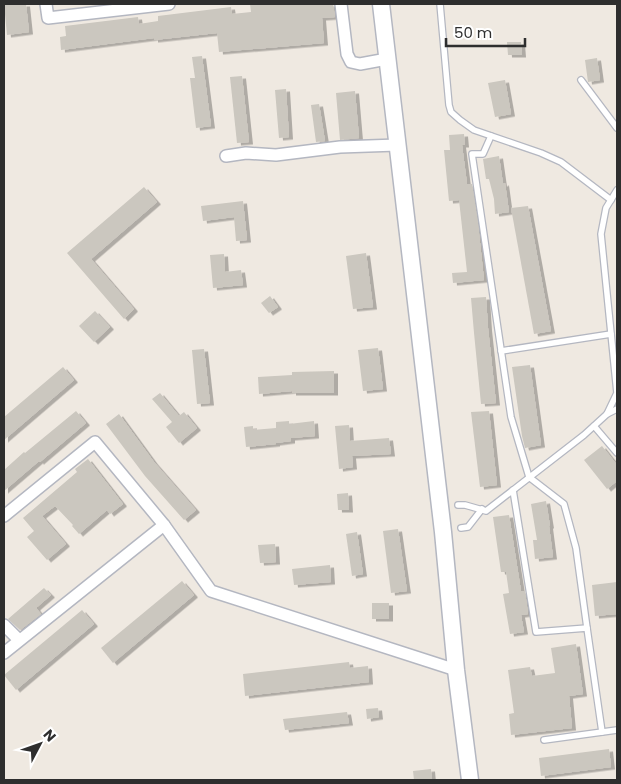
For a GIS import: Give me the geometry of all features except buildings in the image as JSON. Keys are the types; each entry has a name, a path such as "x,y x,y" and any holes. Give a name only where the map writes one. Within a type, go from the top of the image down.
{"street":[{"path":"46,4 48,18 168,4"},
{"path":"341,4 347,54 351,62 360,64 387,59"},
{"path":"381,4 470,780"},
{"path":"226,156 246,154 276,155 340,147 397,145"},
{"path":"4,516 96,442 164,525 211,591 456,670"},
{"path":"4,653 164,525"},
{"path":"4,625 19,640"}],"lane":[{"path":"440,4 451,112 474,130 541,152 561,162 611,200"},
{"path":"581,80 617,128"},
{"path":"491,136 484,154 472,154 511,417 529,477 564,504 576,548 602,732"},
{"path":"607,414 617,393 601,234 606,208 617,190"},
{"path":"502,351 611,334"},
{"path":"458,505 486,511 584,435 607,414 617,409"},
{"path":"594,426 617,453"},
{"path":"513,490 536,632 587,628"},
{"path":"461,528 468,527 482,509"},
{"path":"544,740 617,730"}]}
